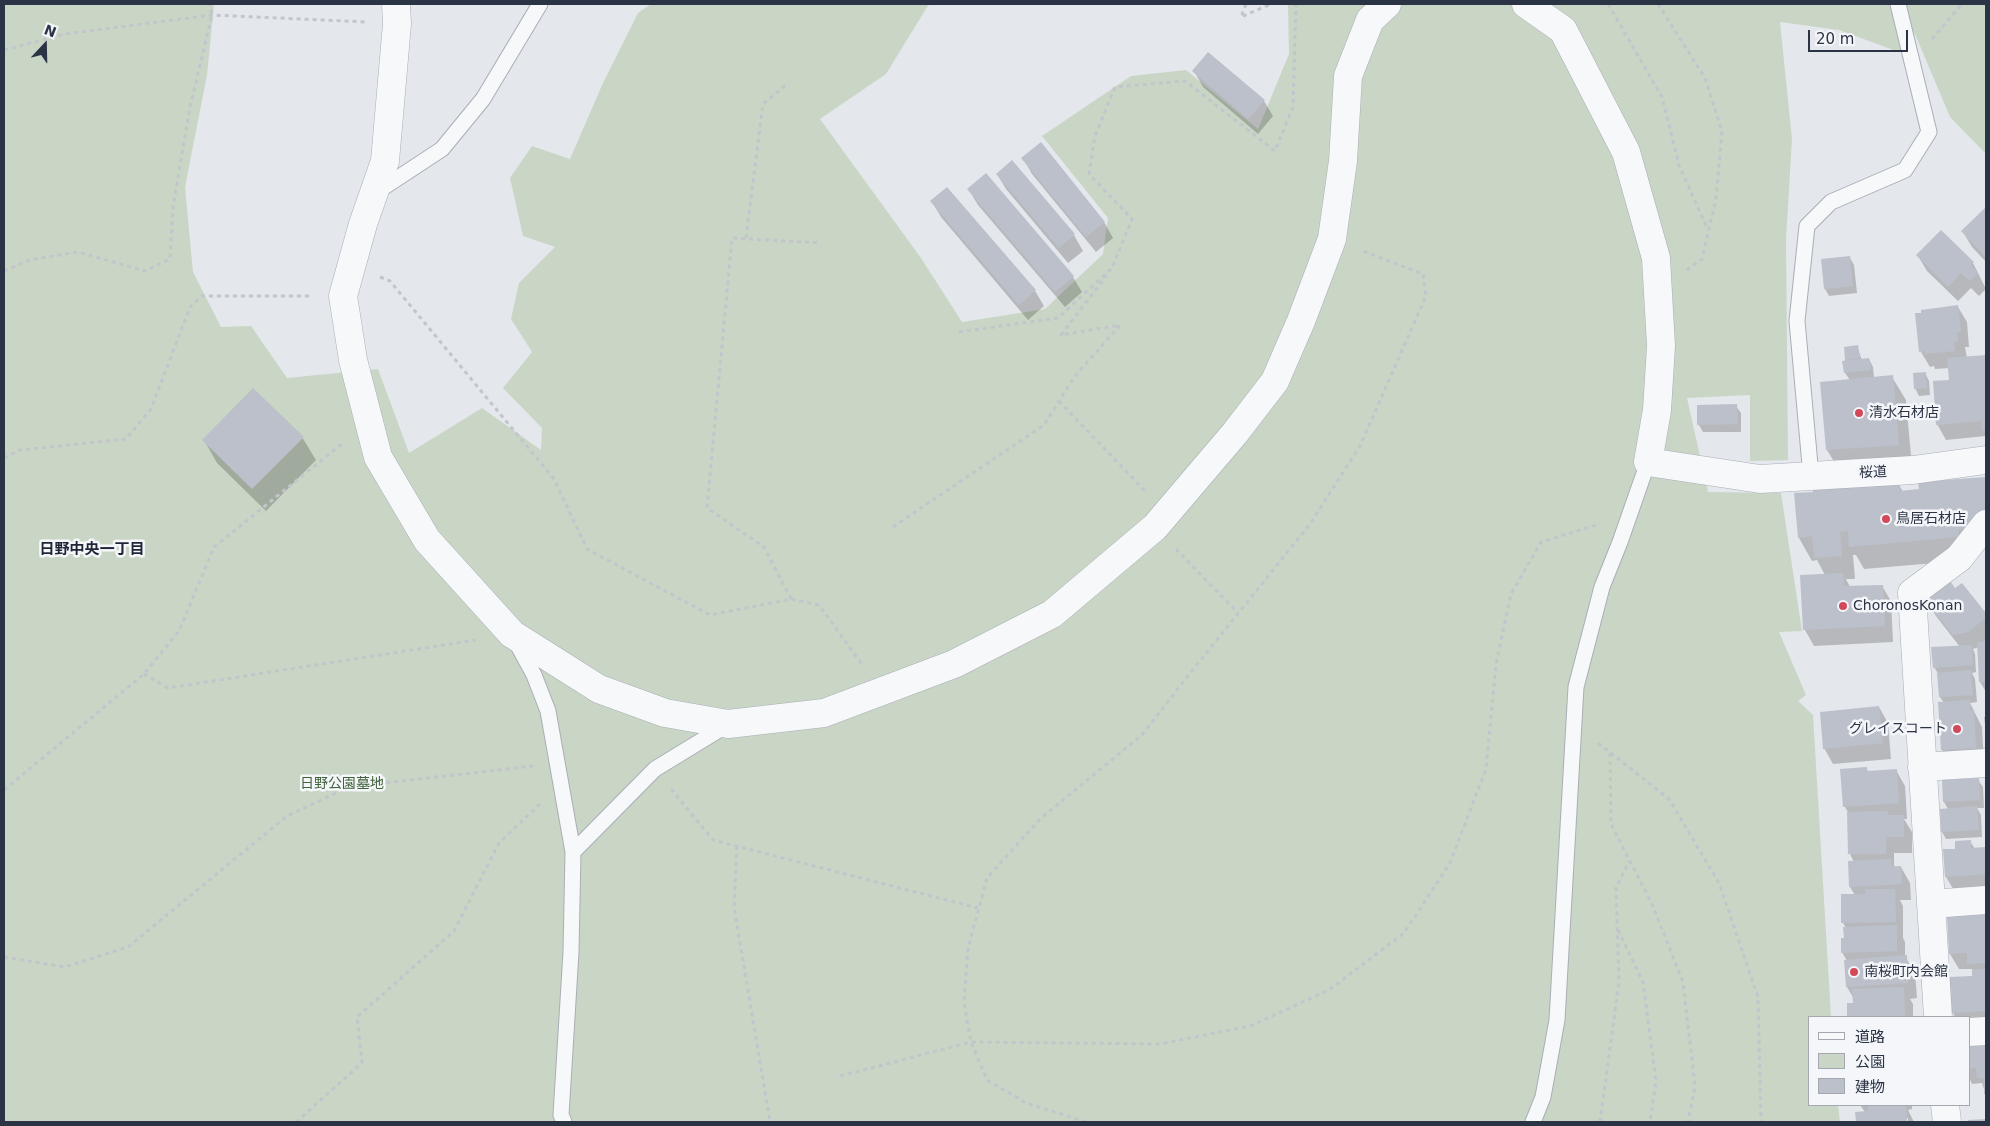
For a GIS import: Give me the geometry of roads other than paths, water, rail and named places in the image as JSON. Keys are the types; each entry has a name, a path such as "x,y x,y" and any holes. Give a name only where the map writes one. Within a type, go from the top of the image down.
{"street":[{"path":"397,14 386,161 343,296 353,360 378,457 427,540 512,634 600,689 665,713 728,724 824,713 954,664 1052,614 1161,520 1235,433 1275,382 1301,321 1332,239 1343,161 1348,76 1370,20 1387,4"},
{"path":"1526,4 1563,30 1626,152 1656,258 1661,355 1657,410 1648,462"},
{"name":"桜道","path":"1648,462 1760,479 1913,470 1986,460"},
{"path":"1938,1016 1912,593 1959,558 1986,524"},
{"path":"1922,767 1986,763"},
{"path":"1931,904 1986,900"},
{"path":"1970,1032 1986,1032"},
{"path":"1945,1106 1947,1122"}],"lane":[{"path":"374,194 442,148 483,99 540,4"},
{"path":"1811,476 1797,321 1807,226 1831,202 1905,170 1929,132 1898,4"},
{"path":"1533,1122 1543,1097 1558,1020 1576,687 1602,587 1648,462"},
{"path":"512,634 534,675 548,711 573,852 572,952 561,1120"},
{"path":"573,852 655,769 728,724"}],"place":[{"name":"清水石材店","path":"1859,413"},
{"name":"鳥居石材店","path":"1886,519"},
{"name":"ChoronosKonan","path":"1843,606"},
{"name":"グレイスコート","path":"1957,729"},
{"name":"南桜町内会館","path":"1854,972"}],"district":[{"name":"日野中央一丁目","path":"92,550"}],"park label":[{"name":"日野公園墓地","path":"342,784"}]}
